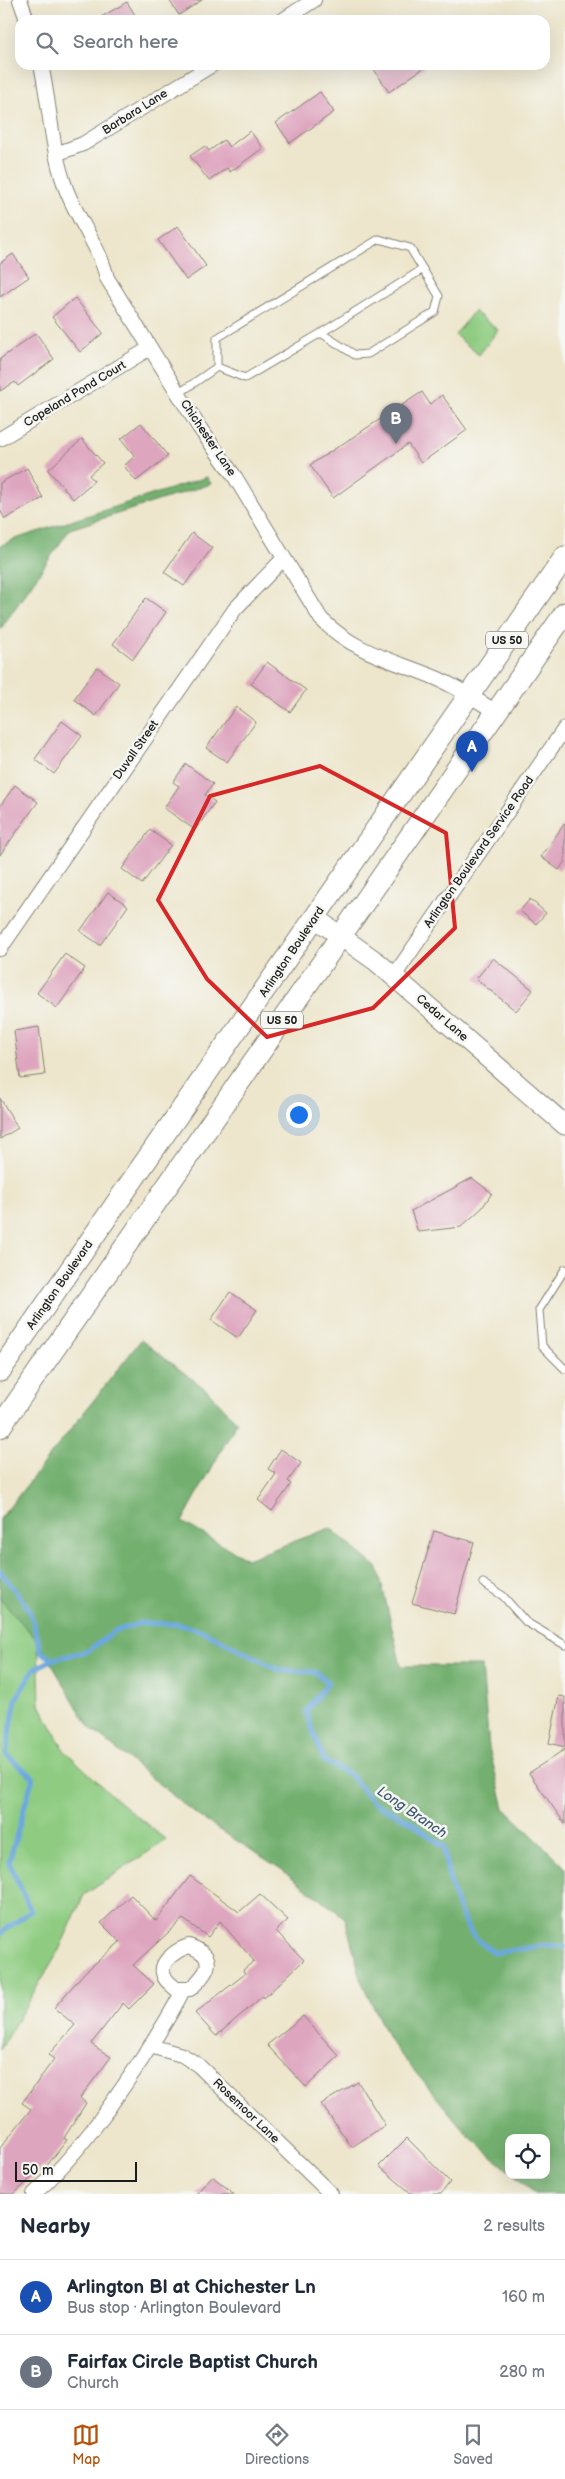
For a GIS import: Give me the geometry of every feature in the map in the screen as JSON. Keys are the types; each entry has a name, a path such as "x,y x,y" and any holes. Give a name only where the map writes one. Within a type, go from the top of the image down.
{"main road":[{"name":"Arlington Boulevard","path":"0,1371 565,557"},
{"name":"US 50","path":"0,1427 565,613"},
{"name":"Cedar Lane","path":"315,918 394,976 565,1125"}],"street":[{"path":"20,0 25,15"},
{"path":"291,15 314,0"},
{"name":"Chichester Lane","path":"42,70 56,154 65,187 103,264 107,278 178,394 235,477 321,619 336,634 353,646 436,678 470,695 496,712"},
{"name":"Barbara Lane","path":"56,154 83,144 204,70"},
{"name":"Copeland Pond Court","path":"0,439 150,348"},
{"name":"Duvall Street","path":"0,949 235,609 284,559"},
{"name":"Arlington Boulevard Service Road","path":"394,976 565,728"},
{"path":"34,2194 68,2161 124,2087 173,2011 183,1990"},
{"name":"Rosemoor Lane","path":"150,2046 182,2055 198,2065 331,2194"}],"lane":[{"path":"216,367 217,338 379,239 410,248 439,296 435,312 368,354 354,354 321,332"},
{"path":"216,367 245,378 423,269"},
{"path":"178,394 216,367"},
{"path":"565,1269 539,1310 542,1346 565,1368"},
{"path":"483,1583 503,1596 526,1622 565,1645"}],"highlighted area":[{"path":"320,766 446,833 455,928 373,1008 267,1037 207,979 158,900 210,796"}],"green space":[{"path":"474,311 498,330 479,355 455,335"},
{"path":"207,477 211,484 70,529 0,630 0,546 12,540"},
{"path":"141,1340 208,1391 237,1422 182,1522 247,1559 330,1528 378,1568 401,1666 482,1666 489,1748 504,1808 565,1867 565,2194 535,2194 518,2179 550,2179 550,2134 505,2134 505,2167 468,2135 390,2042 362,1983 345,1918 281,1869 198,1816 89,1727 38,1641 0,1599 0,1519"},
{"path":"0,1594 38,1641 40,1705 64,1750 117,1800 166,1840 84,1895 59,1950 0,2049"}],"building":[{"path":"169,0 202,0 179,15"},
{"path":"127,2 135,15 105,15"},
{"path":"374,70 421,70 389,92"},
{"path":"320,92 334,112 290,143 276,123"},
{"path":"250,131 263,148 230,172 227,168 209,181 190,156 205,146 209,151 224,140 229,147"},
{"path":"178,226 206,266 186,280 158,240"},
{"path":"13,254 29,277 0,297 0,263"},
{"path":"75,298 103,333 80,352 52,317"},
{"path":"36,333 54,359 18,386 15,382 0,391 0,359"},
{"path":"422,392 430,404 442,395 467,430 421,463 408,444 333,498 310,465"},
{"path":"141,423 168,456 136,481 124,466 135,456 121,439"},
{"path":"82,439 103,463 89,475 94,481 73,499 48,470"},
{"path":"27,468 43,498 5,519 0,510 0,483"},
{"path":"192,533 212,548 184,586 164,572"},
{"path":"146,598 166,612 133,659 113,644"},
{"path":"267,662 306,690 290,712 251,684"},
{"path":"97,667 119,683 96,716 74,699"},
{"path":"236,707 256,722 227,762 206,748"},
{"path":"62,721 82,736 54,774 35,759"},
{"path":"186,764 213,784 205,795 215,802 195,830 164,808 179,786 173,782"},
{"path":"15,785 38,802 0,855 0,806"},
{"path":"565,823 565,861 559,870 541,857"},
{"path":"150,830 171,845 142,884 122,869"},
{"path":"108,892 128,906 100,945 80,931"},
{"path":"530,899 546,913 536,924 520,911"},
{"path":"65,954 85,968 57,1008 37,993"},
{"path":"493,958 533,990 516,1011 476,979"},
{"path":"39,1027 45,1075 20,1078 14,1031"},
{"path":"0,1098 18,1128 0,1139"},
{"path":"472,1178 492,1193 482,1208 461,1227 418,1232 411,1211"},
{"path":"230,1292 257,1310 238,1338 211,1320"},
{"path":"281,1449 301,1463 288,1481 291,1484 272,1511 258,1500 276,1474 268,1469"},
{"path":"434,1531 474,1542 454,1614 412,1603"},
{"path":"559,1696 565,1697 565,1747 549,1743"},
{"path":"565,1749 565,1824 529,1773"},
{"path":"190,1876 239,1912 260,1894 288,1920 276,1931 304,1960 264,1998 263,1996 216,2036 195,2013 245,1974 243,1970 254,1961 220,1921 208,1937 183,1919 133,1965 154,1984 129,2009 123,2003 91,2044 111,2057 80,2098 86,2103 64,2138 67,2140 45,2168 43,2167 14,2194 0,2194 0,2148 31,2109 22,2103 54,2059 48,2055 75,2025 54,2008 85,1972 120,1942 101,1923 131,1895 156,1921"},
{"path":"303,2016 339,2056 306,2087 267,2045"},
{"path":"358,2082 385,2125 352,2147 321,2104"},
{"path":"407,2138 450,2182 441,2194 412,2194 379,2166"},
{"path":"212,2176 234,2194 196,2194"}],"waterway":[{"path":"0,1571 29,1609 42,1653 54,1659"},
{"name":"Long Branch","path":"0,1934 31,1911 9,1862 33,1777 6,1755 16,1699 34,1669 54,1659 88,1651 115,1631 141,1623 177,1624 203,1631 279,1670 315,1672 328,1682 306,1712 324,1761 349,1774 373,1802 411,1822 444,1847 455,1898 472,1935 495,1953 547,1945 565,1947"}],"place":[{"name":"Fairfax Circle Baptist Church","path":"396,444"},
{"name":"Arlington Bl at Chichester Ln","path":"472,772"}]}
